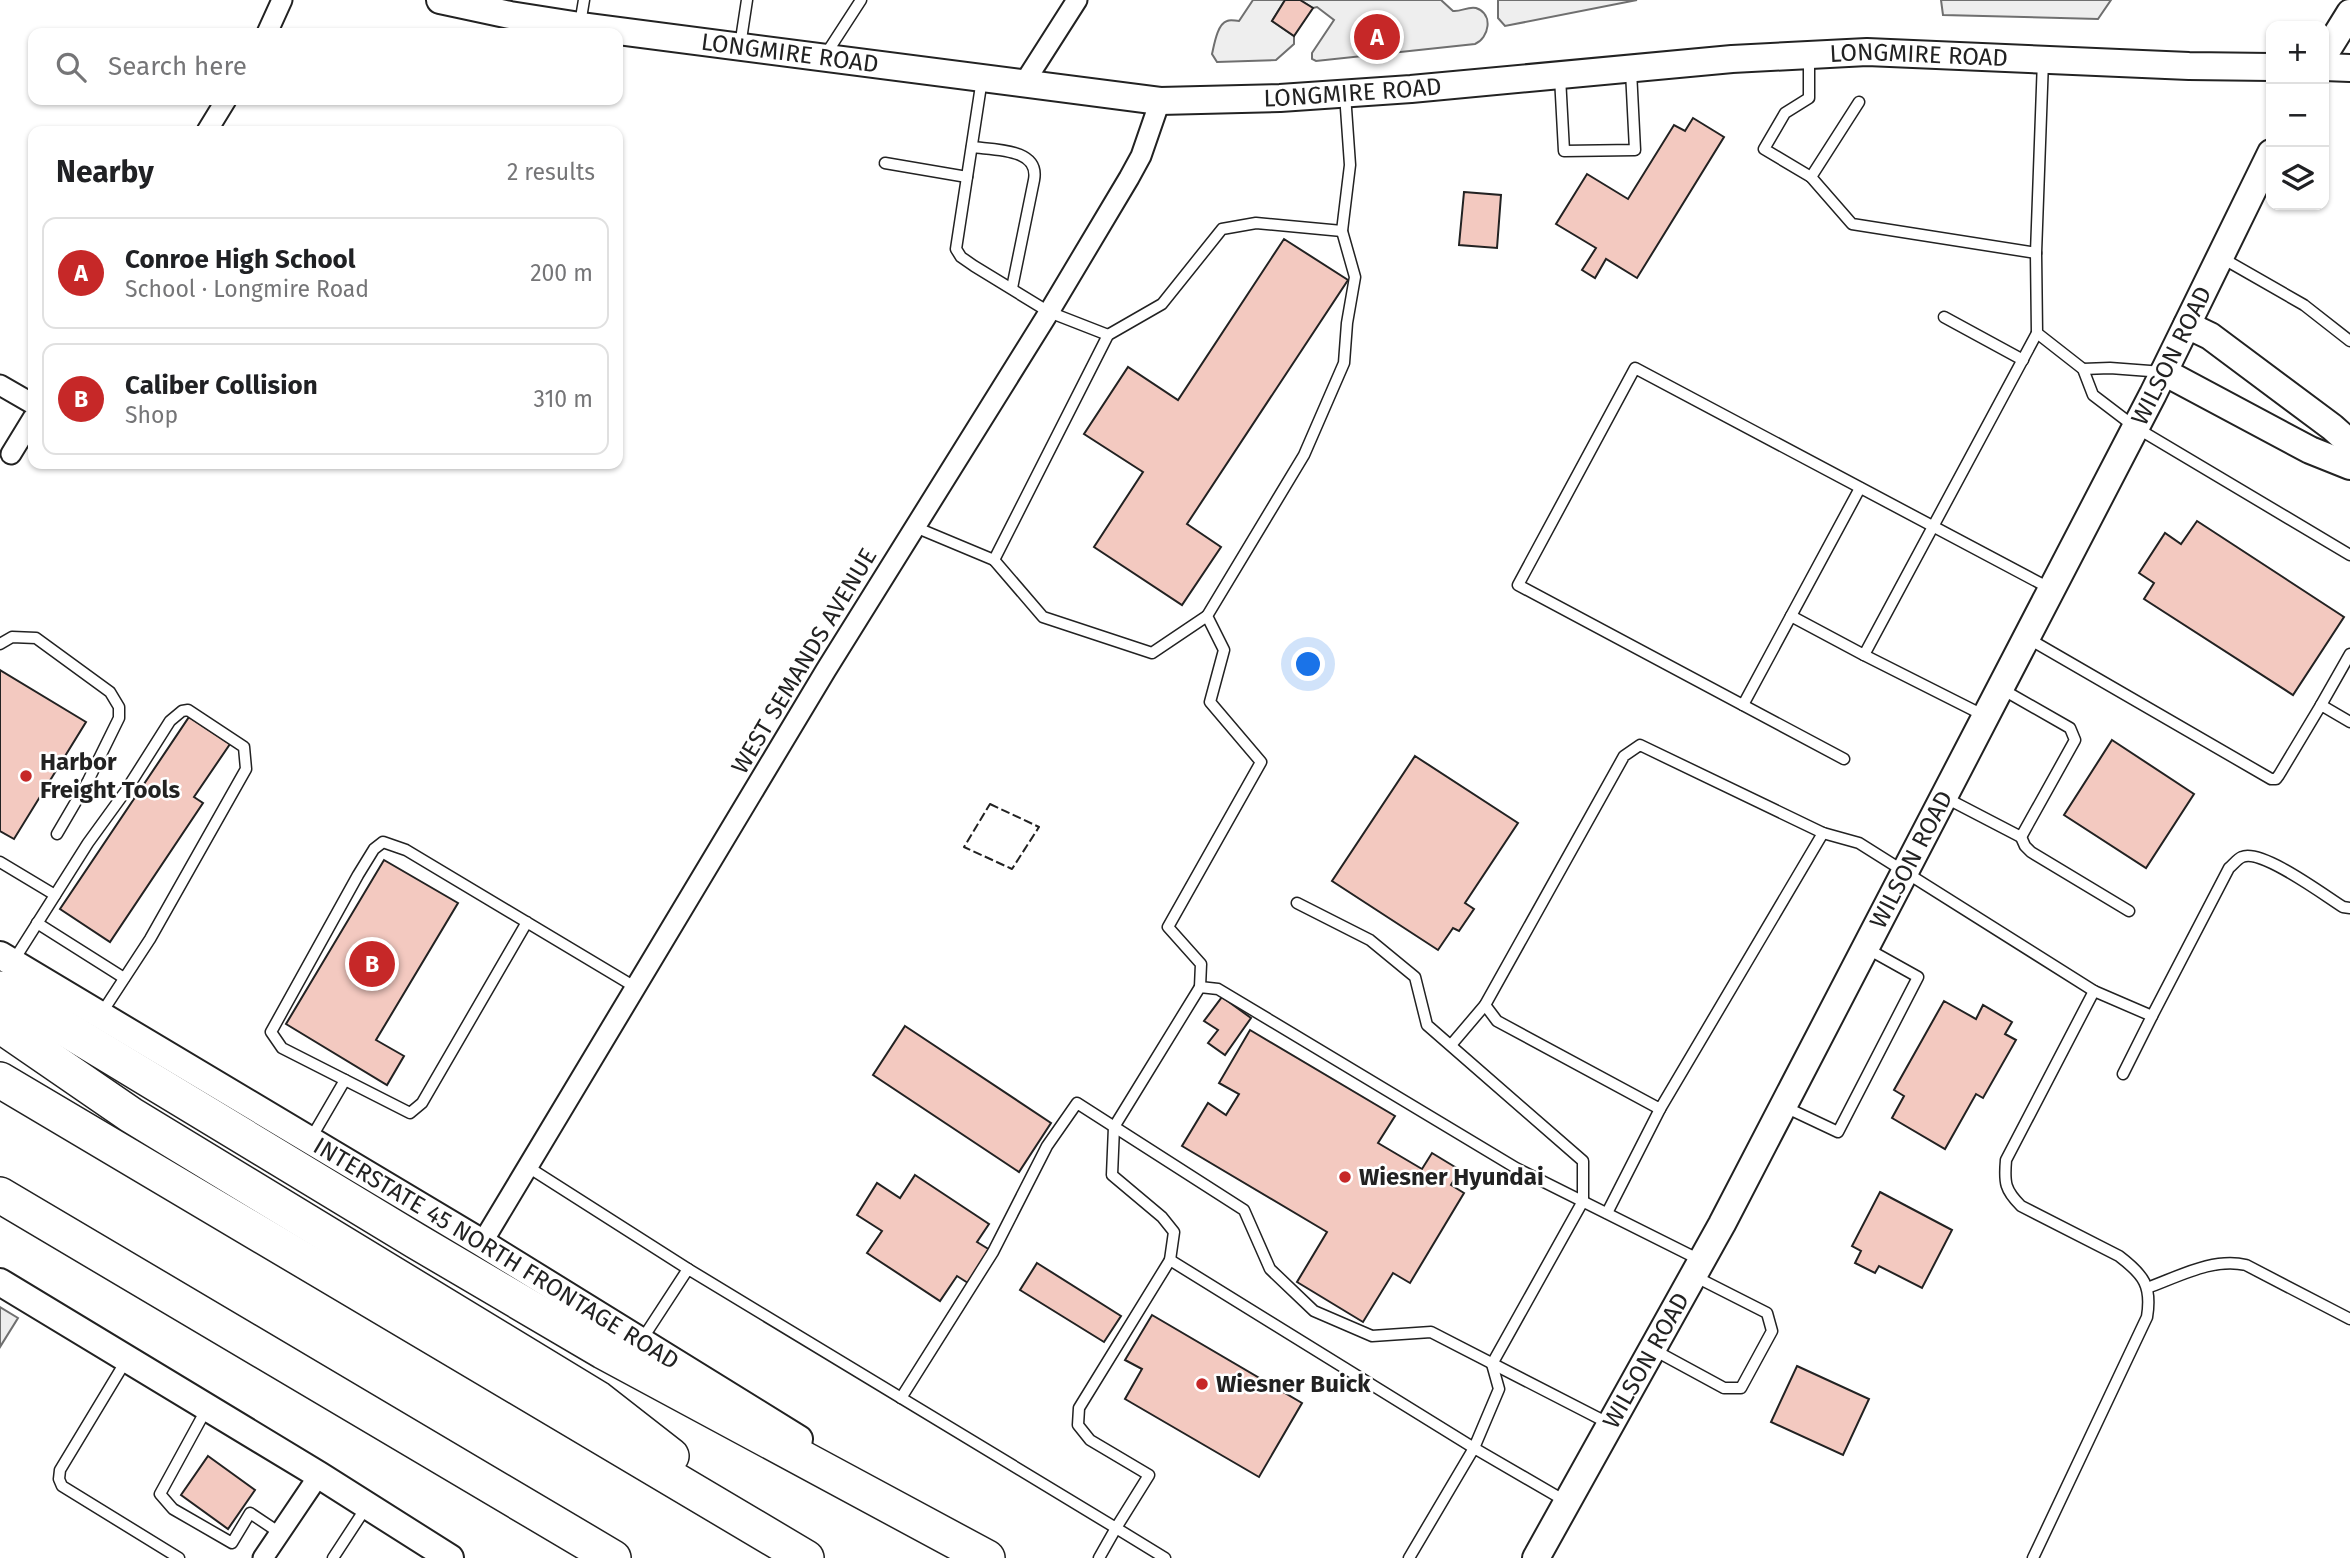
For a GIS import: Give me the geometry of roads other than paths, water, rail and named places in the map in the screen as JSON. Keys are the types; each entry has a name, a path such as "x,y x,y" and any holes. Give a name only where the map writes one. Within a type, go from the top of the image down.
{"highway":[{"path":"4,969 124,1064 416,1241 603,1351 989,1558"},
{"path":"0,1025 131,1115 598,1398 792,1549"},
{"path":"0,1080 792,1549"},
{"path":"0,1195 614,1558"}],"main road":[{"name":"LONGMIRE ROAD","path":"440,0 510,15 582,13 740,47 1160,101 1345,94 1809,54 1867,52 2266,67"},
{"path":"2329,47 2350,13"},
{"path":"2329,67 2350,68"},
{"name":"WILSON ROAD","path":"1536,1558 1698,1269 1783,1107 2164,372 2266,163"},
{"path":"2186,326 2210,337 2350,443"},
{"path":"2164,372 2309,450 2350,466"},
{"name":"INTERSTATE 45 NORTH FRONTAGE ROAD","path":"4,969 100,1015 310,1140 482,1243 989,1558"},
{"path":"0,1282 319,1475 450,1558"}],"street":[{"path":"269,28 282,0"},
{"path":"1024,83 1077,0"},
{"name":"WEST SEMANDS AVENUE","path":"482,1243 818,682 1049,312 1141,156 1160,101"},
{"path":"210,126 223,105"},
{"path":"0,385 28,401"},
{"path":"11,454 28,426"},
{"path":"263,1558 319,1475"}],"lane":[{"path":"740,47 747,0"},
{"path":"824,58 860,0"},
{"path":"1809,54 1808,98 1785,113 1764,149 1811,177 1852,225 2036,253"},
{"path":"1864,655 2037,332 2036,253 2043,60"},
{"path":"1560,77 1564,151 1635,150 1631,70"},
{"path":"982,78 956,248 961,257 974,266 1049,312 1108,335"},
{"path":"915,527 995,560 1043,617 1152,653 1207,616 1304,455 1344,363 1355,277 1342,230 1350,165 1345,94"},
{"path":"1811,177 1859,102"},
{"path":"972,147 1018,154 1028,157 1034,164 1036,172 1012,288"},
{"path":"885,163 967,177"},
{"path":"995,560 1108,335 1161,304 1222,229 1256,223 1342,230"},
{"path":"2220,257 2304,305 2350,341"},
{"path":"1944,317 2022,360"},
{"path":"2037,332 2083,369 2093,395 2135,427 2350,555"},
{"path":"1844,759 1518,585 1635,368 2051,589"},
{"path":"2083,369 2164,372"},
{"path":"1743,705 1860,488"},
{"path":"1098,1558 1149,1475 1090,1440 1078,1425 1079,1408 1170,1259 1174,1232 1162,1217 1112,1175 1114,1127 1200,987 1201,964 1168,926 1261,762 1210,702 1224,650 1207,616"},
{"path":"1791,616 1985,716"},
{"path":"0,644 12,637 36,638 110,692 119,707 119,718 88,781 57,834"},
{"path":"2026,638 2271,779 2276,779 2279,775 2350,654"},
{"path":"2000,688 2070,728 2075,740 2021,837"},
{"path":"2321,705 2350,722"},
{"path":"4,969 170,721 182,711 188,710 244,747 246,769 150,939 100,1015"},
{"path":"1451,1045 1485,1004 1624,756 1640,745 1823,832 1858,844 2094,991 2152,1016"},
{"path":"1943,797 2021,837 2031,852 2129,911"},
{"path":"1607,1213 1660,1109 1823,832"},
{"path":"527,922 422,1103 410,1113 282,1048 271,1032 374,849 383,842 406,850 527,922 635,987"},
{"path":"2123,1074 2229,868 2242,857 2256,856 2270,862 2350,908"},
{"path":"0,862 55,895"},
{"path":"1297,903 1370,940 1415,976 1427,1025 1583,1161 1583,1201 1492,1364 1499,1389 1474,1448 1409,1558"},
{"path":"37,923 124,978"},
{"path":"1783,1107 1838,1132 1918,977 1865,948"},
{"path":"1200,987 1218,989 1516,1168 1607,1213 1767,1313 1772,1331 1741,1388 1724,1388 1653,1349"},
{"path":"2033,1558 2147,1317 2150,1299 2144,1280 2133,1266 2119,1256 2021,1206 2010,1194 2004,1179 2006,1160 2094,991"},
{"path":"1485,1004 1497,1021 1660,1109"},
{"path":"310,1140 345,1080"},
{"path":"901,1398 993,1252 1047,1146 1077,1103 1244,1210 1270,1269 1314,1311 1372,1336 1432,1332 1610,1425"},
{"path":"528,1167 688,1269 1165,1558"},
{"path":"1170,1259 1567,1503"},
{"path":"2147,1288 2217,1263 2232,1261 2246,1265 2350,1320"},
{"path":"640,1341 688,1269"},
{"path":"128,1359 58,1479 62,1486 179,1558"},
{"path":"208,1407 160,1494 173,1509 232,1543 250,1513 280,1533"},
{"path":"333,1558 367,1505"}],"place":[{"name":"Conroe High School","path":"1377,37"},
{"name":"Harbor Freight Tools","path":"26,776"},
{"name":"Caliber Collision","path":"372,964"},
{"name":"Wiesner Hyundai","path":"1345,1177"},
{"name":"Wiesner Buick","path":"1202,1384"}]}
